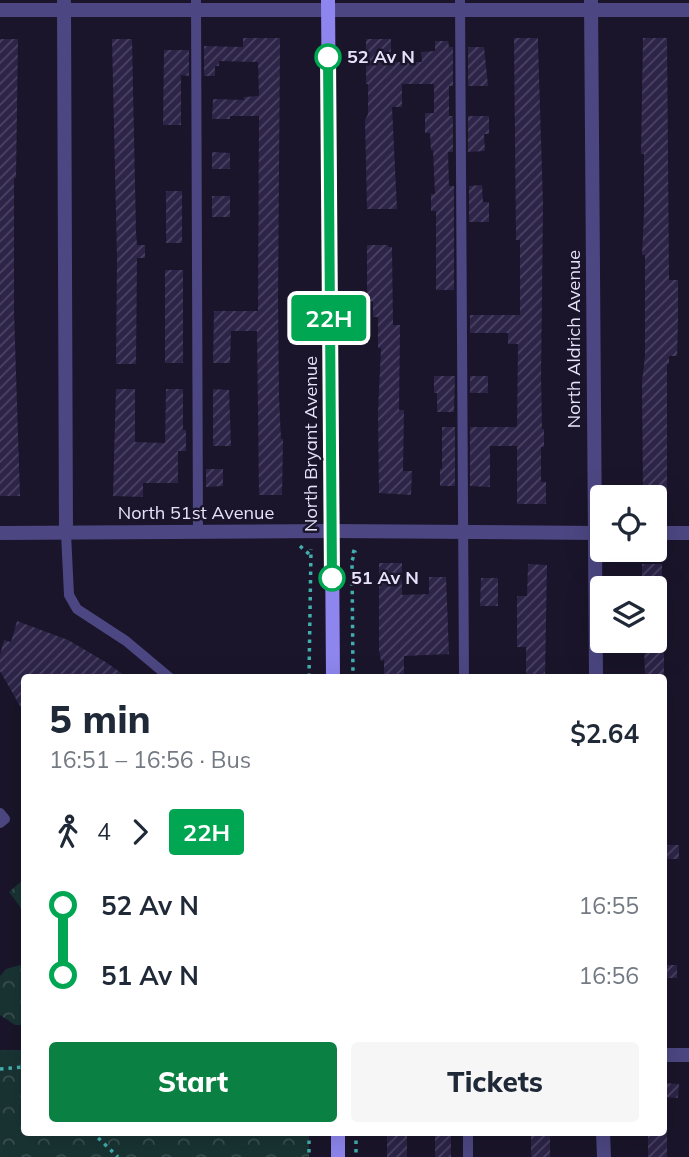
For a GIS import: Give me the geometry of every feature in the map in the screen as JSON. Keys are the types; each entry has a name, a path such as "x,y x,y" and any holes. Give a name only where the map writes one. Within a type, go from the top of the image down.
{"street":[{"path":"0,10 64,5 591,4 689,10"},
{"name":"North Aldrich Avenue","path":"591,4 597,485"},
{"path":"64,5 66,533"},
{"name":"North Bryant Avenue","path":"327,5 333,674"},
{"name":"North 51st Avenue","path":"0,533 590,533"},
{"path":"667,533 689,533"},
{"name":"North Aldrich Avenue","path":"596,674 598,562"},
{"path":"667,1055 689,1055"},
{"path":"338,1136 338,1157"},
{"path":"603,1136 604,1157"}],"lane":[{"path":"196,5 198,533"},
{"path":"460,5 464,674"},
{"path":"66,533 69,595 76,609 126,641 165,674"},
{"path":"0,813 5,819 0,823"},
{"path":"468,1136 468,1157"}],"path":[{"path":"352,551 355,552 352,561 353,674"},
{"path":"309,674 310,552"},
{"path":"0,1069 21,1067"},
{"path":"96,1136 118,1157"},
{"path":"309,1136 309,1157"},
{"path":"356,1136 356,1157"}],"green space":[{"path":"21,882 21,908 9,892"},
{"path":"21,965 21,1025 15,1025 0,1015 0,976 6,969"},
{"path":"0,1050 21,1050 21,1136 309,1136 309,1157 0,1157"}],"building":[{"path":"243,38 280,38 278,299 279,398 283,439 282,495 259,495 257,331 231,331 230,363 213,363 214,311 258,311 259,116 212,119 213,99 244,100 244,97 259,96 258,62 219,61 219,66 215,66 215,76 204,76 204,46 243,47"},
{"path":"514,38 538,38 543,204 541,378 544,447 541,447 541,482 546,482 546,504 517,504 517,446 490,446 490,487 470,486 470,427 517,427 518,344 508,344 508,333 470,333 470,315 520,315 520,240 516,240"},
{"path":"643,38 667,38 669,280 678,280 678,322 677,356 669,356 667,364 667,485 643,485 645,255 642,255 644,154 641,154"},
{"path":"0,39 18,39 14,311 20,496 0,496"},
{"path":"112,39 132,39 136,232 137,245 145,245 145,258 137,258 136,364 116,364 117,258"},
{"path":"366,39 391,39 391,62 422,62 421,52 435,51 435,41 448,41 449,47 453,47 453,86 449,86 449,116 453,116 453,152 448,152 449,186 454,186 454,290 436,290 436,211 431,211 431,194 435,194 433,150 430,133 425,133 425,113 434,113 434,84 402,84 402,107 392,107 397,209 367,209"},
{"path":"468,47 484,47 488,86 468,86"},
{"path":"164,50 189,50 189,76 181,75 181,125 163,125"},
{"path":"468,116 489,116 489,134 484,134 485,151 468,152"},
{"path":"212,152 230,153 230,169 212,169"},
{"path":"482,185 483,202 489,202 489,222 469,222 469,186"},
{"path":"166,191 182,191 182,243 166,243"},
{"path":"212,196 230,196 230,217 212,217"},
{"path":"367,245 392,247 393,325 400,325 399,410 404,410 403,471 412,471 411,495 379,493 378,412 381,348 378,348 378,317 373,317 373,302 367,300"},
{"path":"165,270 183,270 183,363 165,363"},
{"path":"434,376 455,376 454,412 437,412"},
{"path":"470,376 488,376 488,393 470,393"},
{"path":"116,389 135,389 135,442 165,443 166,389 183,389 186,451 178,451 178,483 143,483 143,497 113,496"},
{"path":"213,389 229,390 231,446 213,446"},
{"path":"442,427 455,427 455,486 440,486"},
{"path":"206,469 223,469 223,486 206,487"},
{"path":"379,563 402,563 402,595 429,594 429,577 446,577 449,654 404,656 404,674 384,674 384,660 381,661"},
{"path":"528,564 547,565 545,674 526,674 526,647 517,647 517,596 527,596"},
{"path":"642,564 662,564 662,576 642,576"},
{"path":"481,578 498,578 498,606 480,606"},
{"path":"17,621 68,640 123,674 21,674 21,708 0,671 4,640 11,642"},
{"path":"644,653 664,653 664,674 645,674"},
{"path":"667,845 679,845 679,859 667,859"},
{"path":"667,965 677,965 677,978 667,978"},
{"path":"667,1083 679,1084 678,1098 667,1097"},
{"path":"387,1136 407,1136 407,1157 387,1157"},
{"path":"435,1136 451,1136 451,1157 435,1157"},
{"path":"531,1136 550,1136 550,1157 531,1157"},
{"path":"648,1136 667,1136 667,1157 648,1157"}],"bus line":[{"name":"22H","path":"328,57 332,578"}],"place":[{"name":"52 Av N","path":"328,57"},
{"name":"51 Av N","path":"332,578"}]}
